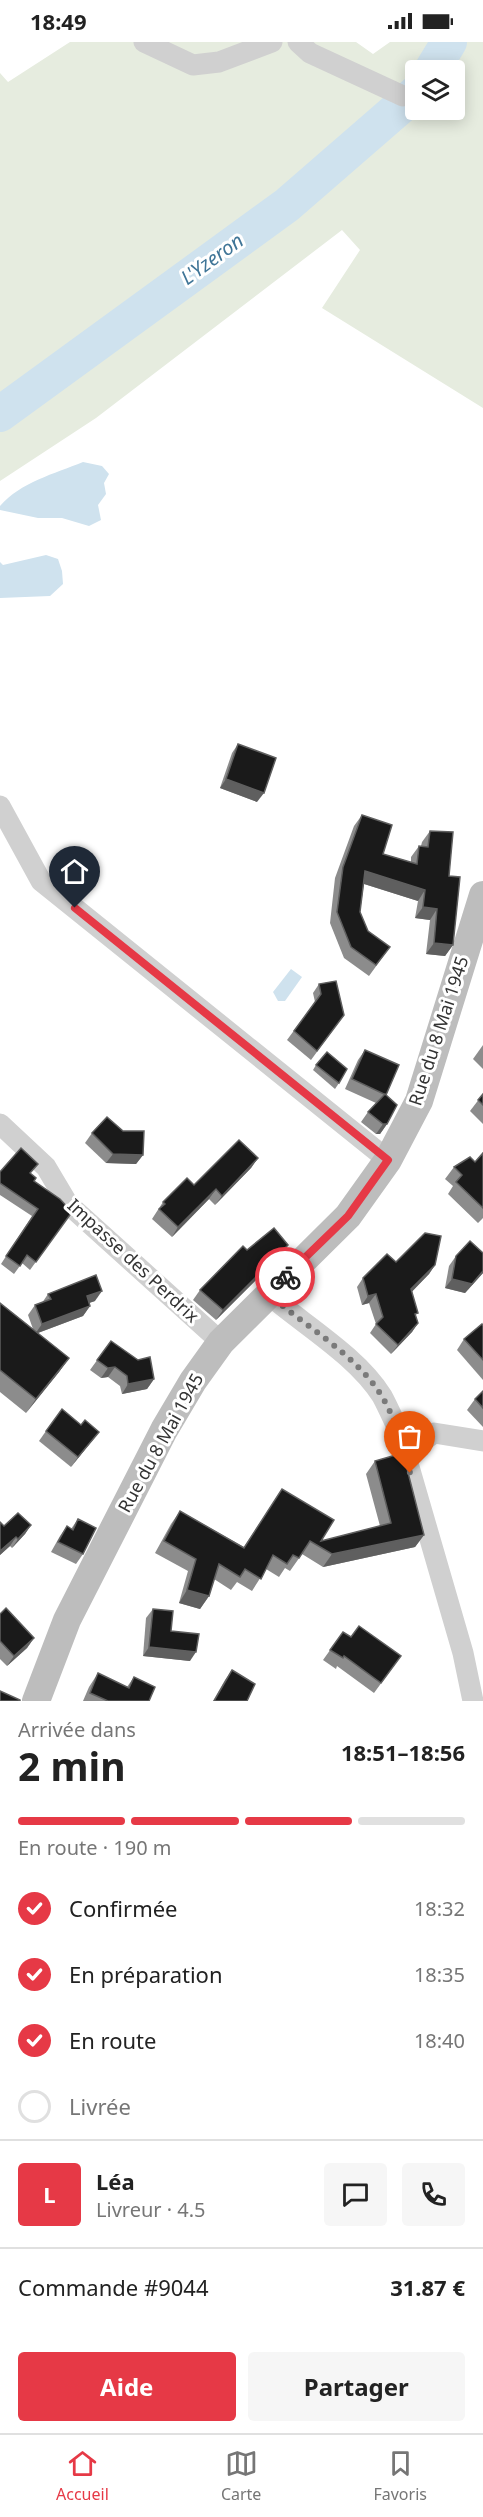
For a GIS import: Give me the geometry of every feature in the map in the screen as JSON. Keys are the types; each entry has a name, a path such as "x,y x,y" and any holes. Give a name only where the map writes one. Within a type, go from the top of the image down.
{"main road":[{"name":"Rue du 8 Mai 1945","path":"36,1701 67,1620 164,1430 193,1381 221,1342 348,1216 388,1160 418,1101 477,931 483,895"}],"street":[{"path":"144,42 194,65 219,62 272,42"},
{"path":"298,42 310,53 403,96"},
{"path":"0,806 41,881 388,1160"},
{"name":"Impasse des Perdrix","path":"0,1124 46,1167 68,1204 221,1342"},
{"path":"268,1294 345,1356 369,1379 381,1396 398,1430 405,1453 463,1653 473,1701"},
{"path":"405,1453 434,1433 483,1441"}],"shaded area":[{"path":"70,42 356,42 373,54 390,42 483,42 483,408 322,308 360,250 342,230 96,418 0,481 0,73 8,82"}],"water":[{"path":"83,462 102,466 109,474 104,483 106,494 98,505 101,520 89,526 62,518 38,518 0,510 0,506 8,498 28,485"},
{"path":"46,555 58,559 63,584 50,596 0,598 0,562 3,565"},
{"path":"291,969 302,977 285,1001 278,1001 273,992"}],"building":[{"path":"238,744 276,758 264,793 226,779"},
{"path":"362,815 392,825 383,854 417,864 419,846 428,847 430,831 453,832 449,876 460,877 453,945 434,943 437,909 423,907 425,890 365,871 360,912 368,931 390,947 376,965 351,947 337,912 343,867"},
{"path":"336,981 344,1015 317,1051 294,1031 321,994 319,984"},
{"path":"365,1050 399,1065 386,1095 352,1079"},
{"path":"327,1052 347,1069 339,1083 316,1065"},
{"path":"385,1094 397,1105 387,1124 383,1124 368,1112"},
{"path":"483,1094 483,1105 478,1100"},
{"path":"107,1117 123,1131 144,1131 143,1155 113,1154 92,1133"},
{"path":"239,1140 258,1158 222,1196 216,1189 178,1227 159,1209 165,1204 163,1202 187,1178 194,1185"},
{"path":"21,1148 38,1164 30,1173 36,1178 34,1181 60,1199 72,1212 36,1262 27,1255 20,1266 6,1256 38,1209 0,1183 0,1172"},
{"path":"483,1153 483,1208 456,1182 462,1175 454,1167 470,1157 475,1162"},
{"path":"274,1228 288,1245 223,1310 200,1290 243,1246 247,1250"},
{"path":"425,1233 441,1236 435,1265 411,1289 418,1313 415,1314 418,1323 398,1345 376,1324 383,1317 376,1294 368,1296 363,1278 387,1254 396,1262"},
{"path":"470,1241 483,1253 483,1271 472,1284 452,1279 456,1256"},
{"path":"96,1275 102,1291 87,1296 90,1306 42,1324 35,1305 51,1299 48,1294"},
{"path":"0,1303 69,1358 36,1399 0,1370"},
{"path":"482,1324 483,1326 483,1360 464,1339"},
{"path":"111,1341 138,1360 150,1357 154,1379 128,1384 127,1376 115,1367 108,1368 97,1360"},
{"path":"483,1391 483,1408 475,1399"},
{"path":"62,1409 81,1425 85,1420 99,1432 78,1457 46,1431"},
{"path":"403,1453 424,1535 332,1554 310,1541 299,1558 293,1555 287,1564 273,1555 261,1579 245,1569 240,1577 219,1564 209,1596 187,1590 196,1559 164,1541 180,1511 244,1548 282,1489 334,1520 321,1541 391,1523 375,1461"},
{"path":"18,1513 31,1525 18,1539 16,1537 0,1551 0,1522 4,1526"},
{"path":"78,1519 96,1528 83,1554 58,1542 67,1526 73,1530"},
{"path":"6,1608 34,1638 14,1656 0,1641 0,1614"},
{"path":"153,1609 173,1611 171,1631 199,1634 196,1652 149,1647"},
{"path":"359,1626 401,1656 381,1683 344,1656 343,1658 330,1650 343,1632 351,1637"},
{"path":"232,1670 255,1684 247,1701 214,1701"},
{"path":"98,1673 129,1688 134,1677 155,1687 149,1701 108,1701 90,1693"},
{"path":"0,1691 20,1700 20,1701 0,1701"}],"waterway":[{"name":"L'Yzeron","path":"438,60 449,42"},
{"name":"L'Yzeron","path":"0,414 287,205 405,103"}],"way so far":[{"path":"285,1277 268,1294 345,1356 369,1379 381,1396 398,1430 410,1473"}],"route":[{"path":"75,908 388,1160 348,1216 285,1277"}]}
